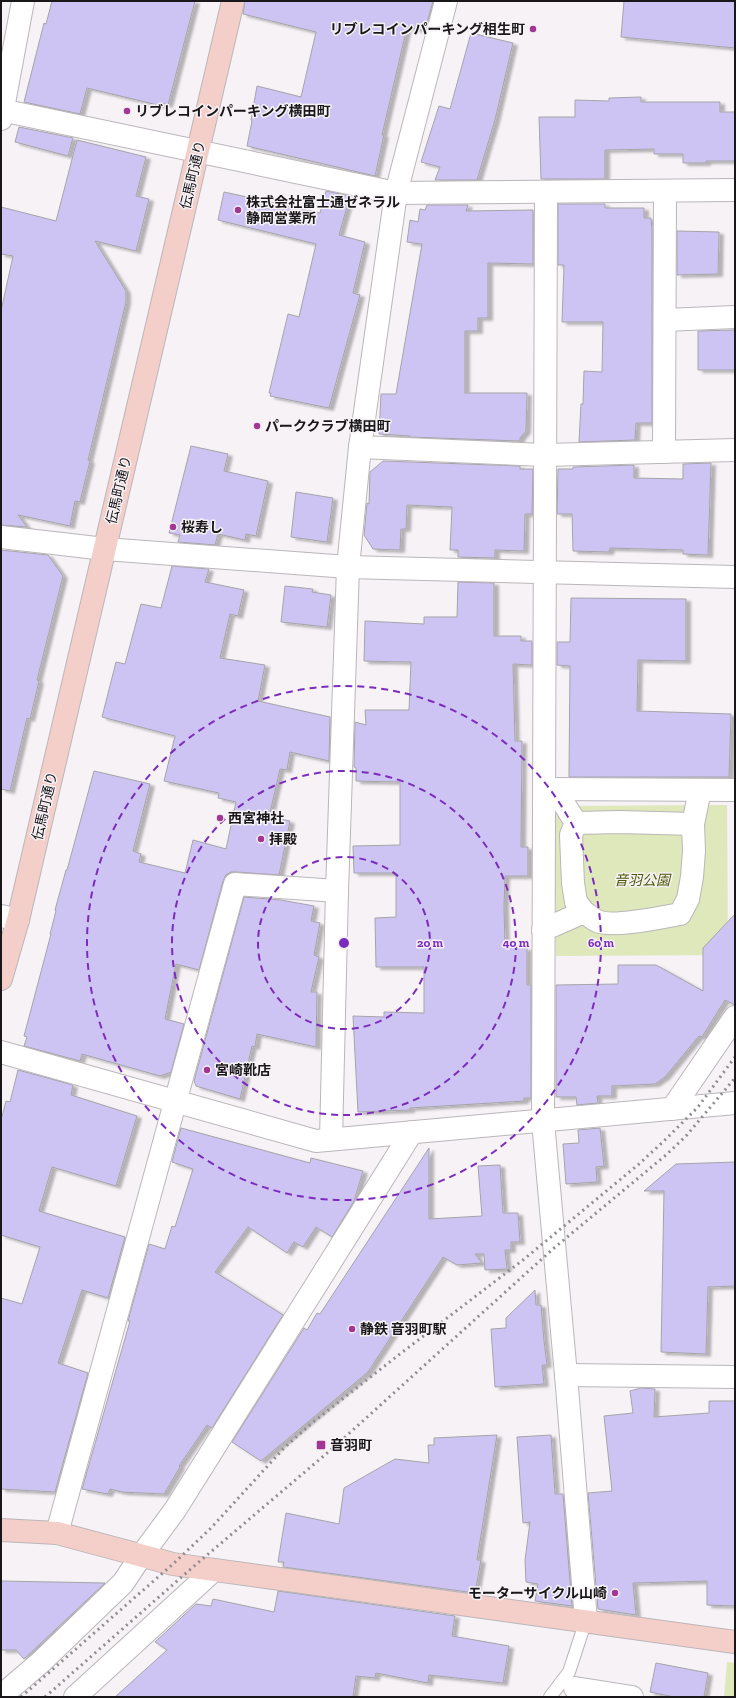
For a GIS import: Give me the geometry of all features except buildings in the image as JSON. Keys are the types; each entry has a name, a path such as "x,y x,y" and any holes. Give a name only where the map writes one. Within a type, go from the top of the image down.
{"street":[{"path":"23,1 2,113 396,193 735,190"},
{"name":"伝馬町通り","path":"1,979 9,918 105,549 233,1"},
{"path":"331,1139 337,891 348,567 360,447 396,193 446,1"},
{"path":"664,452 665,191"},
{"path":"546,192 544,572 551,789 543,930 543,1122 586,1620"},
{"path":"665,320 735,317"},
{"path":"360,447 545,455 735,450"},
{"path":"1,536 105,549 348,567 735,577"},
{"path":"551,789 735,790"},
{"path":"551,789 561,799 576,823"},
{"path":"576,823 571,836 573,883 576,902 584,912 598,922 619,923 655,919 680,914 688,899 692,877 694,851 693,824 700,790"},
{"path":"576,823 595,824 620,822 693,824"},
{"path":"57,1533 235,884 337,891"},
{"path":"543,930 584,912"},
{"path":"672,1109 735,1017"},
{"path":"1,1052 316,1141 543,1122 735,1103"},
{"path":"1,1696 42,1662 123,1583 175,1510 412,1132"},
{"path":"566,1375 735,1377"},
{"path":"1,1530 57,1533 173,1564 586,1620 735,1642"},
{"path":"75,1697 214,1570"},
{"path":"575,1688 632,1697"}],"lane":[{"path":"550,1697 569,1672 586,1620"}],"green space":[{"name":"音羽公園","path":"727,805 728,955 556,956 555,806"},
{"path":"727,1662 735,1663 735,1697 724,1697"}],"railway":[{"path":"21,1697 173,1564 211,1528 284,1448 312,1423 523,1260 639,1164 698,1107 735,1057"},
{"path":"45,1697 193,1567 333,1448 554,1248 666,1155 686,1136 735,1078"}],"place":[{"name":"リブレコインパーキング相生町","path":"533,29"},
{"name":"リブレコインパーキング横田町","path":"127,111"},
{"name":"株式会社富士通ゼネラル 静岡営業所","path":"238,210"},
{"name":"パーククラブ横田町","path":"257,426"},
{"name":"桜寿し","path":"173,527"},
{"name":"西宮神社","path":"220,818"},
{"name":"拝殿","path":"261,839"},
{"name":"宮崎靴店","path":"207,1070"},
{"name":"静鉄 音羽町駅","path":"352,1329"},
{"name":"音羽町","path":"321,1445"},
{"name":"モーターサイクル山崎","path":"615,1593"}]}
